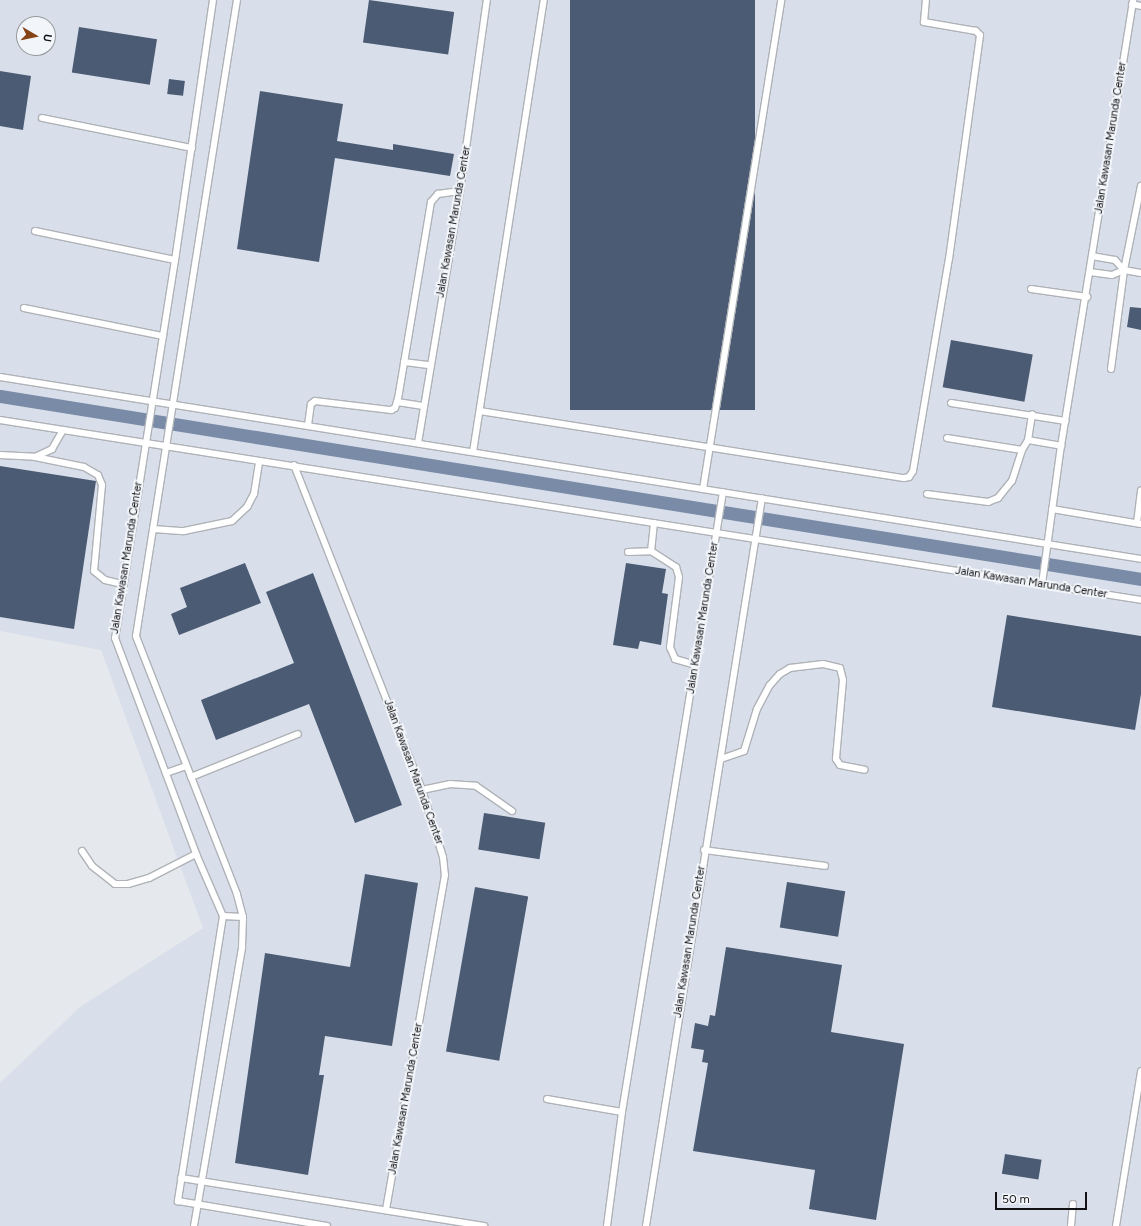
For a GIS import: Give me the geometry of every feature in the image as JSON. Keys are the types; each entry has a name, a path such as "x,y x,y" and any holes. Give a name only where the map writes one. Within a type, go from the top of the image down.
{"lane":[{"name":"Jalan Kawasan Marunda Center","path":"213,0 175,260 123,584 116,643 196,854 223,916"},
{"name":"Jalan Kawasan Marunda Center","path":"194,1226 242,947 243,917 237,894 136,636 237,0"},
{"name":"Jalan Kawasan Marunda Center","path":"418,443 429,365 460,192 487,0"},
{"path":"473,452 544,0"},
{"path":"703,489 781,0"},
{"path":"480,411 904,478 913,471 949,259 980,35 976,31 924,22 926,0"},
{"name":"Jalan Kawasan Marunda Center","path":"1042,582 1061,446 1133,2 1141,6"},
{"path":"42,118 192,148"},
{"path":"1111,369 1124,270 1141,186"},
{"path":"308,425 311,404 315,401 390,410 395,408 432,202 438,194 460,192"},
{"path":"35,231 175,260"},
{"path":"1092,256 1115,260 1124,270"},
{"path":"1090,272 1112,275 1124,270 1141,273"},
{"path":"1031,289 1086,297"},
{"path":"24,308 163,336"},
{"path":"404,362 429,365"},
{"path":"0,377 703,489 762,501 1048,546 1141,559"},
{"path":"397,402 423,406"},
{"path":"951,403 1032,414 1066,421"},
{"path":"927,494 988,502 998,498 1012,481 1022,450 1028,440 1032,414"},
{"name":"Jalan Kawasan Marunda Center","path":"0,420 63,430 146,440 166,446 654,523 717,530 1042,582 1141,600"},
{"path":"35,458 52,448 63,430"},
{"path":"948,438 1022,450"},
{"path":"1028,440 1061,446"},
{"path":"0,455 35,458 84,467 98,475 102,485 94,571 105,580 123,584"},
{"path":"154,529 184,531 232,521 247,507 254,494 259,461"},
{"name":"Jalan Kawasan Marunda Center","path":"294,465 422,790 440,841 445,875 386,1210"},
{"path":"1052,509 1139,523 1141,490"},
{"name":"Jalan Kawasan Marunda Center","path":"607,1226 622,1112 723,494"},
{"name":"Jalan Kawasan Marunda Center","path":"646,1226 704,850 721,759 762,501"},
{"path":"651,551 654,523"},
{"path":"628,552 651,551 676,567 679,577 670,647 675,659 696,665"},
{"path":"721,759 744,751 757,709 770,685 780,674 790,668 823,664 840,668 843,680 836,759 840,765 865,770"},
{"path":"191,777 298,734"},
{"path":"166,772 186,766"},
{"path":"422,790 450,784 476,786 512,811"},
{"path":"704,850 825,866"},
{"path":"82,851 92,866 115,884 128,884 149,878 196,854"},
{"path":"243,917 223,916 178,1202 327,1226"},
{"path":"1116,1226 1141,1071"},
{"path":"547,1099 622,1112"},
{"path":"181,1178 484,1226"},
{"path":"1072,1226 1073,1204"}],"shaded area":[{"path":"0,0 1141,0 1141,1226 0,1226 0,1083 80,1007 203,928 101,650 0,631"}],"building":[{"path":"369,0 454,12 448,55 363,43"},
{"path":"570,0 755,0 755,410 570,410"},
{"path":"79,27 157,39 150,85 72,72"},
{"path":"0,71 31,76 23,130 0,126"},
{"path":"169,79 185,81 183,96 167,94"},
{"path":"260,91 343,104 337,141 393,150 393,144 454,154 450,176 335,158 319,262 237,249"},
{"path":"1130,307 1141,308 1141,330 1127,327"},
{"path":"951,340 1033,354 1024,402 943,387"},
{"path":"0,466 96,481 74,629 0,617"},
{"path":"245,563 261,603 179,635 171,614 187,607 180,588"},
{"path":"626,563 666,569 662,593 668,594 661,645 640,641 638,649 613,645"},
{"path":"313,573 402,805 355,823 309,704 216,740 201,700 294,663 266,592"},
{"path":"1007,615 1141,636 1141,694 1135,730 992,707"},
{"path":"484,813 545,823 539,859 478,850"},
{"path":"365,874 418,883 392,1046 325,1036 319,1075 324,1075 308,1175 235,1163 265,953 350,967"},
{"path":"787,882 845,891 838,937 780,927"},
{"path":"475,887 528,896 499,1061 446,1051"},
{"path":"726,947 842,965 831,1032 904,1044 876,1220 809,1209 815,1170 693,1151 708,1063 702,1062 704,1050 691,1048 695,1023 708,1026 710,1015 715,1016"},
{"path":"1005,1154 1042,1160 1038,1180 1002,1174"}],"waterway":[{"path":"0,396 1141,579"}]}
